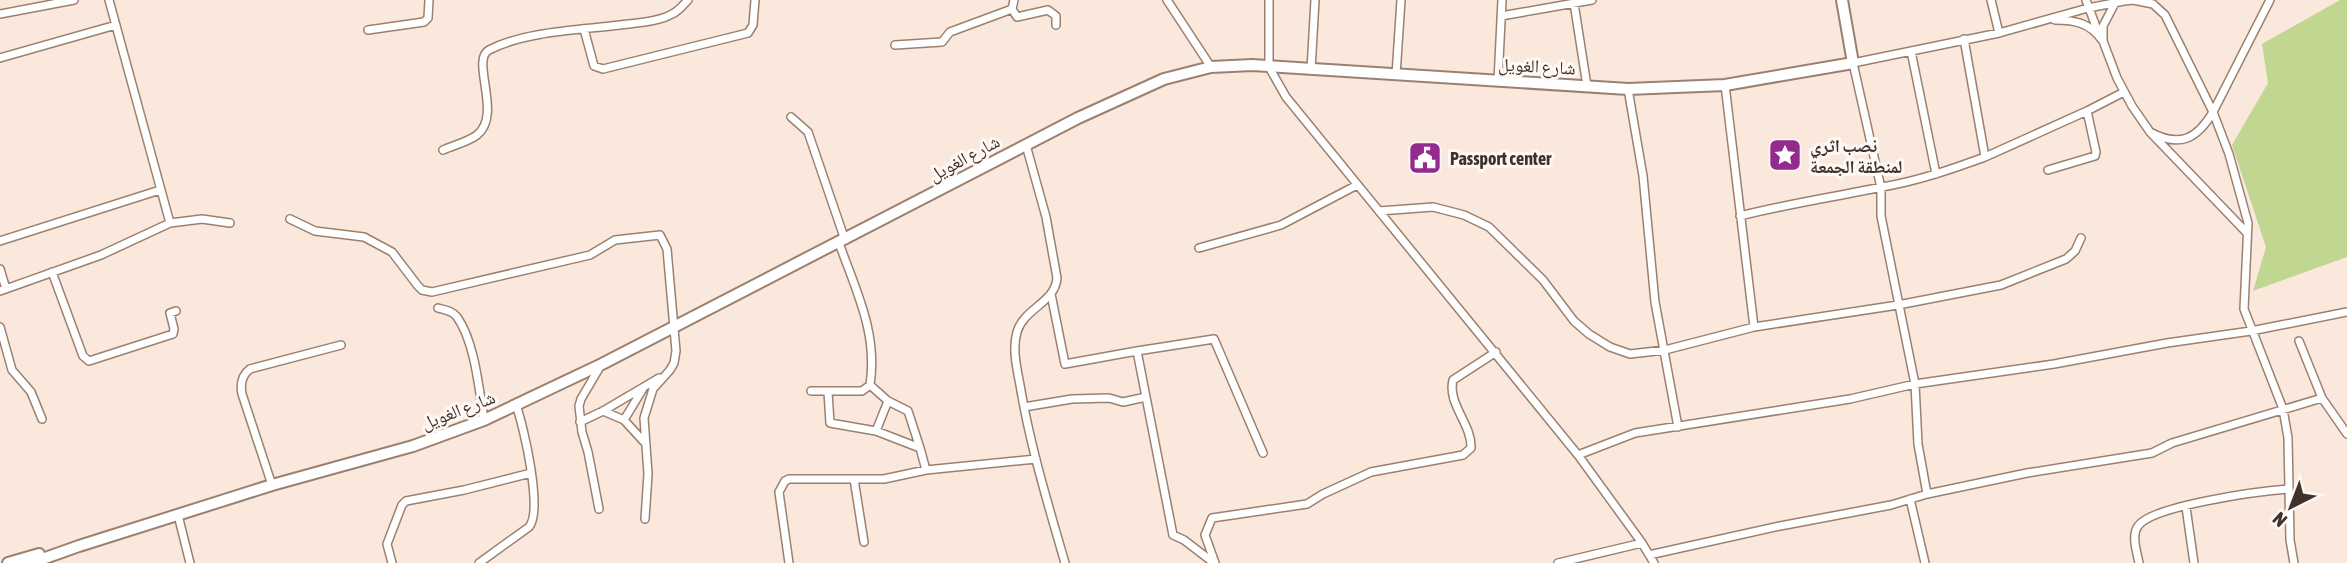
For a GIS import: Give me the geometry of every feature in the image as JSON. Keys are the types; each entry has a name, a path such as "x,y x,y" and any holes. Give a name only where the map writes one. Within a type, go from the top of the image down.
{"street":[{"path":"0,14 74,0"},
{"path":"109,0 170,223"},
{"path":"368,30 424,22 428,18 429,0"},
{"path":"443,150 477,135 485,123 487,98 481,61 487,51 506,43 544,34 637,23 668,16 688,0"},
{"path":"584,29 594,65 603,69 748,33 753,25 755,0"},
{"path":"1014,0 1013,9 1017,17 1048,10 1056,16 1056,25"},
{"path":"1167,0 1211,66"},
{"path":"1269,0 1269,67 1286,97 1496,352 1578,456 1654,563"},
{"path":"1311,70 1315,0"},
{"path":"1396,75 1401,0"},
{"path":"1497,81 1502,0"},
{"path":"1501,16 1592,0"},
{"path":"1842,0 1881,188 1881,216 1914,384 1927,494"},
{"path":"1991,0 1999,33"},
{"path":"1853,63 1999,33 2087,4 2133,0 2153,4 2165,15 2223,135 2248,223 2244,309 2283,410 2288,438 2290,540 2294,563"},
{"path":"2153,4 2162,0"},
{"path":"2150,132 2170,140 2186,139 2206,124 2270,0"},
{"path":"1574,3 1587,86"},
{"path":"2101,37 2103,26 2115,3"},
{"path":"2087,4 2117,78 2150,132 2247,233"},
{"path":"895,45 942,42 950,32 1013,9"},
{"path":"2048,19 2075,20 2087,25 2101,37"},
{"path":"0,58 116,25"},
{"path":"1964,39 1986,157"},
{"path":"1911,51 1936,174"},
{"name":"شارع الغويل","path":"31,563 272,485 413,446 484,420 601,364 1078,118 1164,79 1211,66 1252,65 1629,89 1725,85 1853,63"},
{"path":"1725,85 1754,327"},
{"path":"1629,89 1643,176 1655,302 1678,427"},
{"path":"1740,216 1778,205 1881,188 1936,174 1986,157 2124,92"},
{"path":"2048,170 2095,156 2087,111"},
{"path":"791,117 808,132 868,327 873,361 870,385 862,391 811,391"},
{"path":"1026,145 1046,217 1057,278 1056,287 1051,294 1032,309 1017,331 1015,346 1024,407 1065,563"},
{"path":"1199,247 1281,225 1357,185"},
{"path":"0,241 160,190"},
{"path":"1379,211 1433,207 1464,215 1489,227 1544,280 1574,321 1610,347 1630,354 1665,351 1754,327 1898,305 2001,285 2066,259 2075,251 2081,238"},
{"path":"0,269 3,290 101,255 170,223 202,219 230,223"},
{"path":"290,219 315,232 364,237 392,252 418,286 422,290 432,292 590,255 615,240 660,234 667,249 676,351 674,363 653,389 644,418 648,474 645,520"},
{"path":"52,272 83,356 89,360 173,334 170,313 176,311"},
{"path":"1051,294 1065,364 1214,340 1263,453"},
{"path":"438,308 457,317 465,334 473,356 484,420"},
{"path":"1578,456 1635,433 1850,399 1914,384 2054,365 2347,312"},
{"path":"0,327 12,370 31,392 42,419"},
{"path":"2300,341 2322,398 2347,434"},
{"path":"272,485 242,394 244,375 250,369 341,345"},
{"path":"1137,351 1173,535 1215,563"},
{"path":"1215,563 1205,534 1212,518 1307,505 1323,494 1371,472 1463,455 1471,448 1471,439 1451,387 1454,380 1496,352"},
{"path":"599,509 589,452 580,422 581,399 601,364"},
{"path":"580,422 665,374"},
{"path":"624,419 646,385"},
{"path":"870,385 888,401 908,411 926,470"},
{"path":"828,392 831,423 876,431 920,448"},
{"path":"1024,407 1072,399 1109,398 1123,402 1146,397"},
{"path":"1649,555 1891,505 1927,494 2152,453 2172,443 2322,398"},
{"path":"876,431 888,401"},
{"path":"479,563 532,525 534,517 531,472 516,405"},
{"path":"603,411 624,419 646,444"},
{"path":"789,563 779,492 782,484 789,479 898,477 926,470 1036,459"},
{"path":"392,563 387,544 406,501 464,490 531,472"},
{"path":"854,479 864,542"},
{"path":"2139,563 2136,528 2148,518 2252,492 2289,489"},
{"path":"1910,499 1925,563"},
{"path":"2186,507 2194,563"},
{"path":"178,515 190,563"},
{"path":"1558,563 1642,543"},
{"name":"شارع الغويل","path":"8,563 67,545 79,546"}],"green space":[{"path":"2340,0 2347,0 2347,257 2253,291 2266,247 2232,145 2268,83 2262,44"}],"place":[{"name":"نصب اثري لمنطقة الجمعة","path":"1785,155"},
{"name":"Passport center","path":"1425,158"}]}
